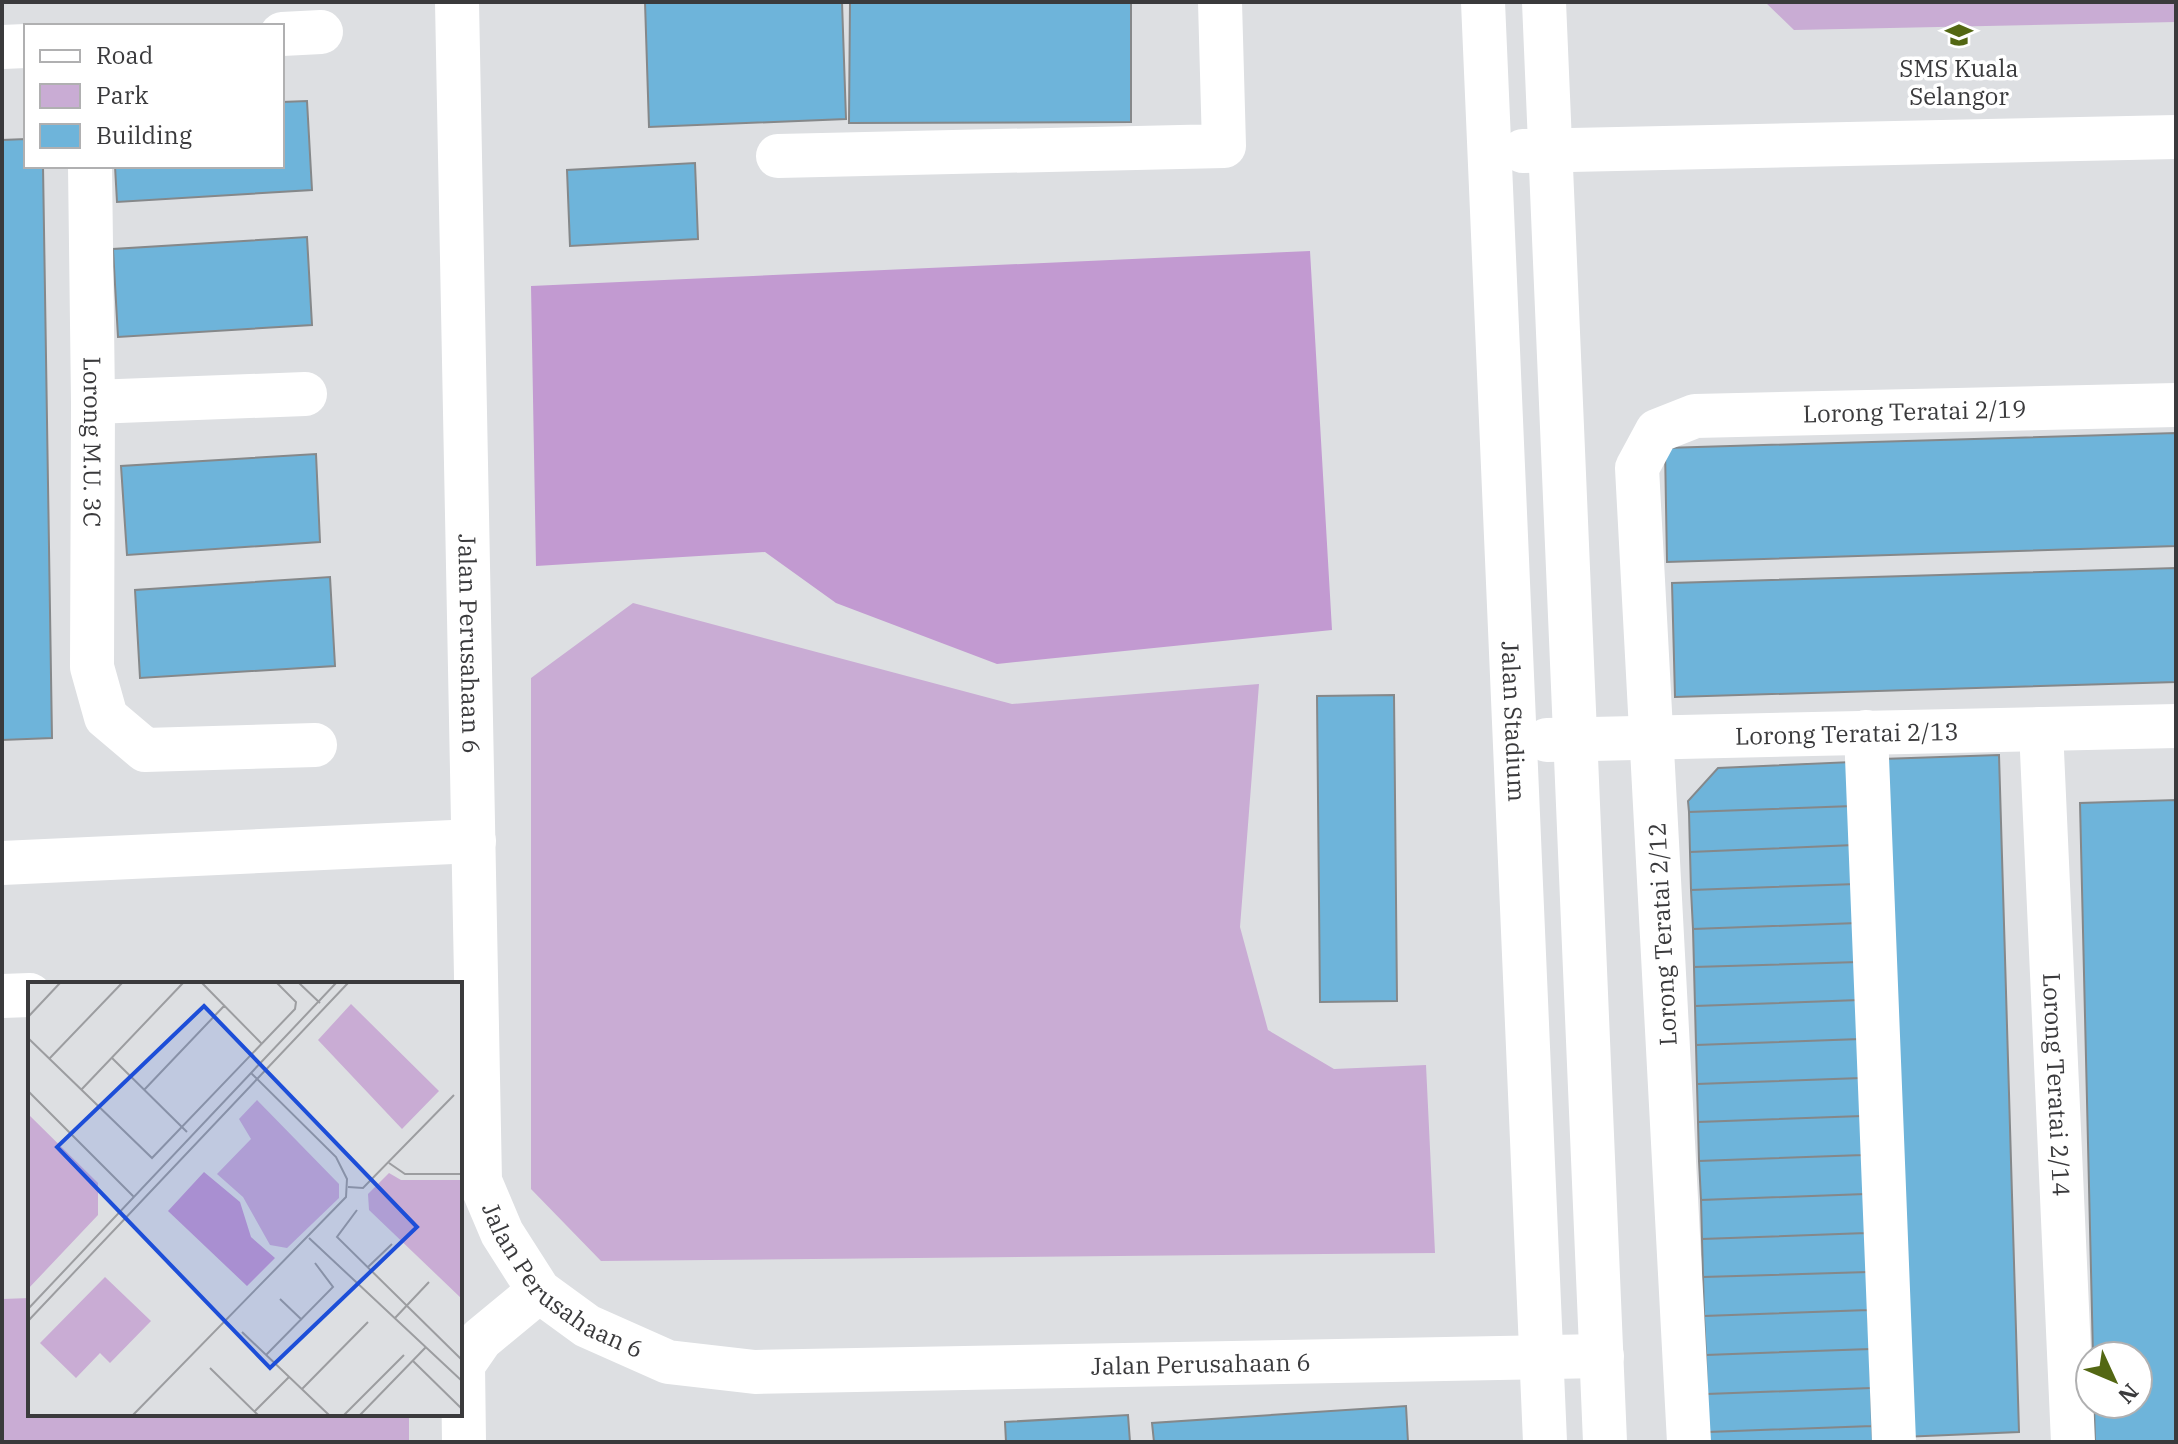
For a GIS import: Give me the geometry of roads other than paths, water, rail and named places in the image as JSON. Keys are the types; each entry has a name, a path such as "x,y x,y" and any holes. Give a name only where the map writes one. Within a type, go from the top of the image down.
{"street":[{"name":"Jalan Perusahaan 6","path":"457,2 480,1181 502,1233 539,1291 587,1326 668,1362 755,1372 1602,1356"},
{"path":"778,156 1224,146 1220,2"},
{"name":"Jalan Stadium","path":"1483,2 1545,1442"},
{"path":"1544,2 1605,1442"},
{"path":"2,47 24,46"},
{"path":"1490,152 2176,137"},
{"name":"Lorong M.U. 3C","path":"90,168 92,667 106,717 145,750 315,745"},
{"path":"93,402 305,394"},
{"name":"Lorong Teratai 2/19","path":"1657,431 1695,416 2176,405"},
{"name":"Lorong Teratai 2/12","path":"1657,431 1637,468 1689,1442"},
{"name":"Lorong Teratai 2/13","path":"1516,740 2176,726"},
{"name":"Lorong Teratai 2/14","path":"2041,729 2073,1442"},
{"path":"1866,732 1894,1442"},
{"path":"2,863 474,841"},
{"path":"2,996 28,995"},
{"path":"464,1442 463,1365 481,1339 539,1291"}],"place":[{"name":"SMS Kuala Selangor","path":"1959,35"}]}
